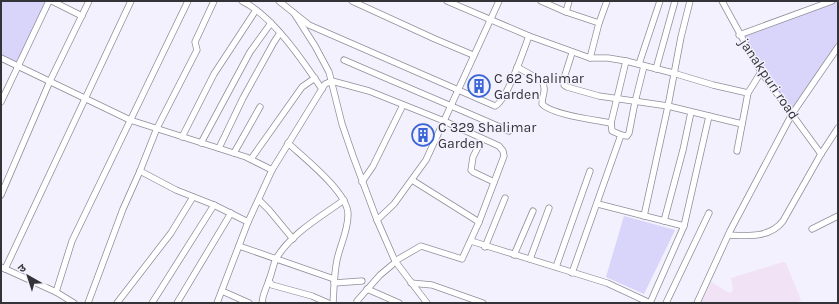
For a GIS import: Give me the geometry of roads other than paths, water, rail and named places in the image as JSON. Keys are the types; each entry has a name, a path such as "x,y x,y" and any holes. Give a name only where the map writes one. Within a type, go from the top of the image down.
{"street":[{"path":"1,102 51,1 82,16"},
{"path":"1,195 50,81 89,1"},
{"path":"74,303 56,292 3,268 131,1"},
{"path":"56,292 72,241 188,1"},
{"path":"88,303 123,209 157,128 197,50 195,42 214,1"},
{"path":"242,1 256,10 271,23 323,87"},
{"path":"279,1 309,25 495,106 501,101 518,67 529,36"},
{"path":"352,1 474,55"},
{"path":"447,1 572,53 590,58 608,58 626,61 748,93"},
{"path":"377,220 394,204 430,153 499,1"},
{"path":"541,1 551,3 566,12 599,23"},
{"path":"566,12 569,1"},
{"path":"590,58 599,23 607,1"},
{"path":"626,61 611,123 612,131 627,136 629,133 642,65 660,1"},
{"path":"656,69 675,1"},
{"path":"644,216 668,106 673,73 690,1"},
{"name":"janakpuri road","path":"722,1 761,72 821,154"},
{"path":"739,34 832,1"},
{"path":"182,137 214,74 256,10"},
{"path":"294,13 315,46 329,72 342,124 362,182 394,263 427,303"},
{"path":"201,143 250,52 271,23"},
{"path":"219,148 243,98 280,33"},
{"path":"697,303 728,235 792,114 838,47"},
{"path":"572,53 564,78 564,85 567,87 599,96 668,106 742,124"},
{"path":"1,58 130,120 234,153 251,159 272,170"},
{"path":"344,60 510,131"},
{"path":"518,67 542,81 544,88 542,104 544,107 558,112 611,123"},
{"path":"737,151 748,93 761,72"},
{"path":"251,159 302,87 315,78"},
{"path":"218,303 248,222 272,170 323,87 332,82 369,91 444,121 499,146 503,150 504,156 479,222 462,259 420,246 394,263 380,275 357,301 358,303"},
{"path":"362,182 377,159 403,105"},
{"path":"234,153 260,107"},
{"path":"664,221 683,150 691,112"},
{"path":"471,241 485,247 530,259 607,283 650,303 684,226 709,116"},
{"path":"728,235 753,236 776,229 783,221 821,154 838,128"},
{"path":"572,273 598,204 621,135"},
{"path":"482,139 473,157 470,170 494,182"},
{"path":"288,143 329,180 344,200 348,214 344,236 337,260 333,303"},
{"path":"140,171 248,222"},
{"path":"556,267 590,171"},
{"path":"412,180 479,222"},
{"path":"117,303 171,233 193,197"},
{"path":"485,247 506,198"},
{"path":"258,200 269,210 293,239"},
{"path":"262,303 263,293 269,281 276,259 287,244 307,226 344,200"},
{"path":"598,204 684,226"},
{"path":"152,303 196,231 214,205"},
{"path":"530,259 549,208"},
{"path":"514,255 533,211"},
{"path":"176,303 231,213"},
{"path":"666,303 709,213"},
{"path":"812,229 838,216"},
{"path":"239,246 334,281 362,281"},
{"path":"269,281 272,285 312,296 328,303"},
{"path":"411,283 432,285 484,303"},
{"path":"367,290 399,303"},
{"path":"222,291 236,300 250,303"}],"place":[{"name":"C 62 Shalimar Garden","path":"479,86"},
{"name":"C 329 Shalimar Garden","path":"423,135"}]}
